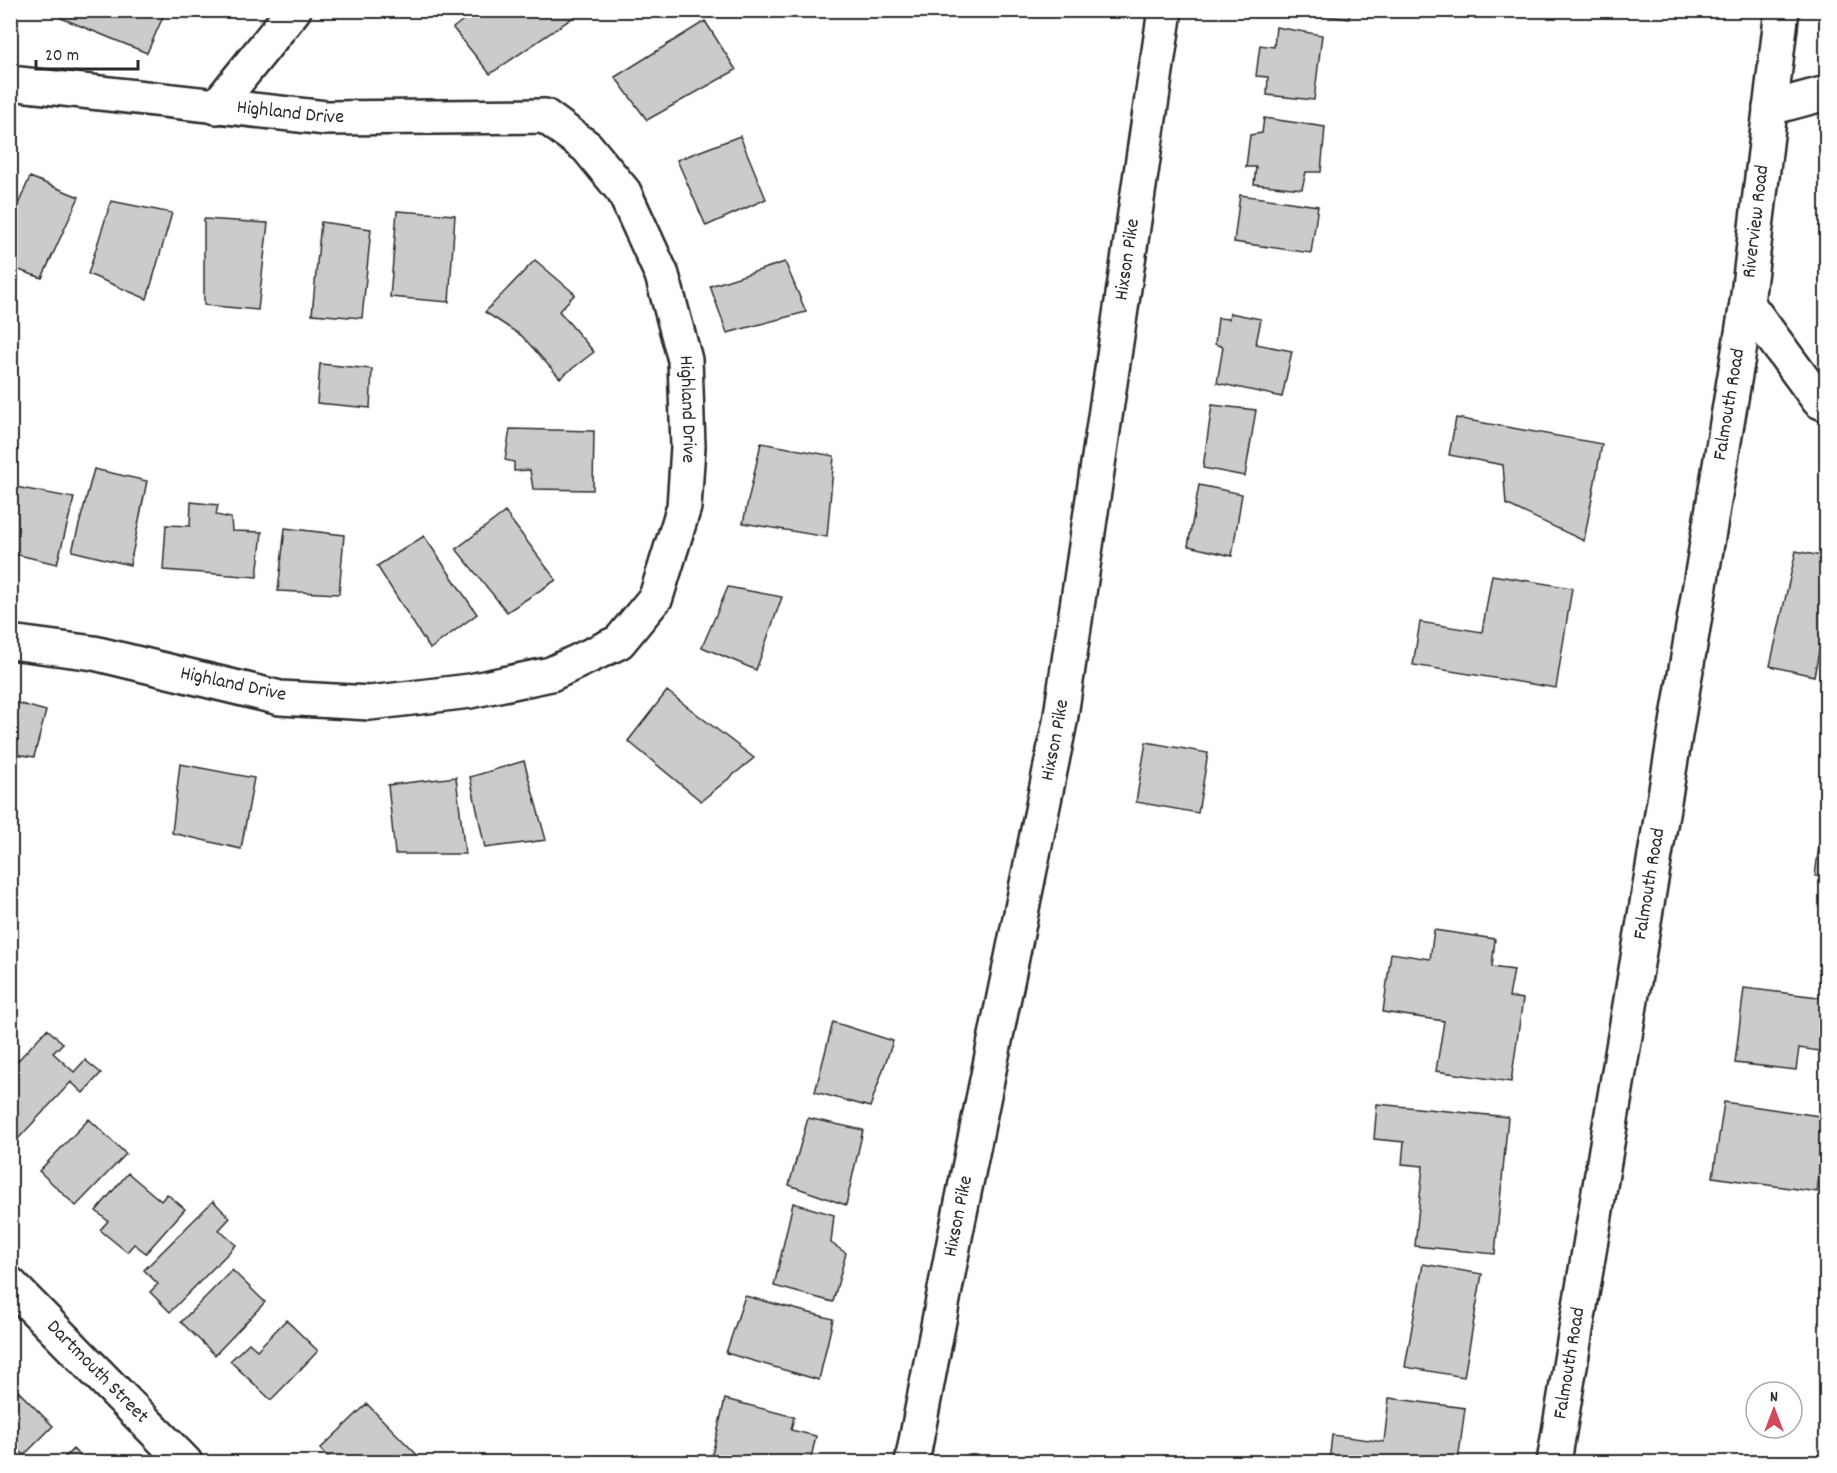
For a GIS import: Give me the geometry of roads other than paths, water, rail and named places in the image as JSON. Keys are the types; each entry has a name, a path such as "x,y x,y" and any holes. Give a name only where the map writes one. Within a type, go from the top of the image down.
{"street":[{"path":"216,107 294,10"},
{"name":"Hixson Pike","path":"912,1462 954,1237 1060,722 1166,10"},
{"name":"Riverview Road","path":"1782,10 1747,303 1819,400 1827,404"},
{"name":"Highland Drive","path":"10,84 326,118 545,116 587,147 624,192 662,275 685,360 688,447 684,507 656,597 619,642 551,674 470,692 370,703 280,698 94,653 10,642"},
{"path":"1770,108 1827,93"},
{"name":"Falmouth Road","path":"1554,1462 1747,303"},
{"name":"Dartmouth Street","path":"10,1284 185,1462"}]}
